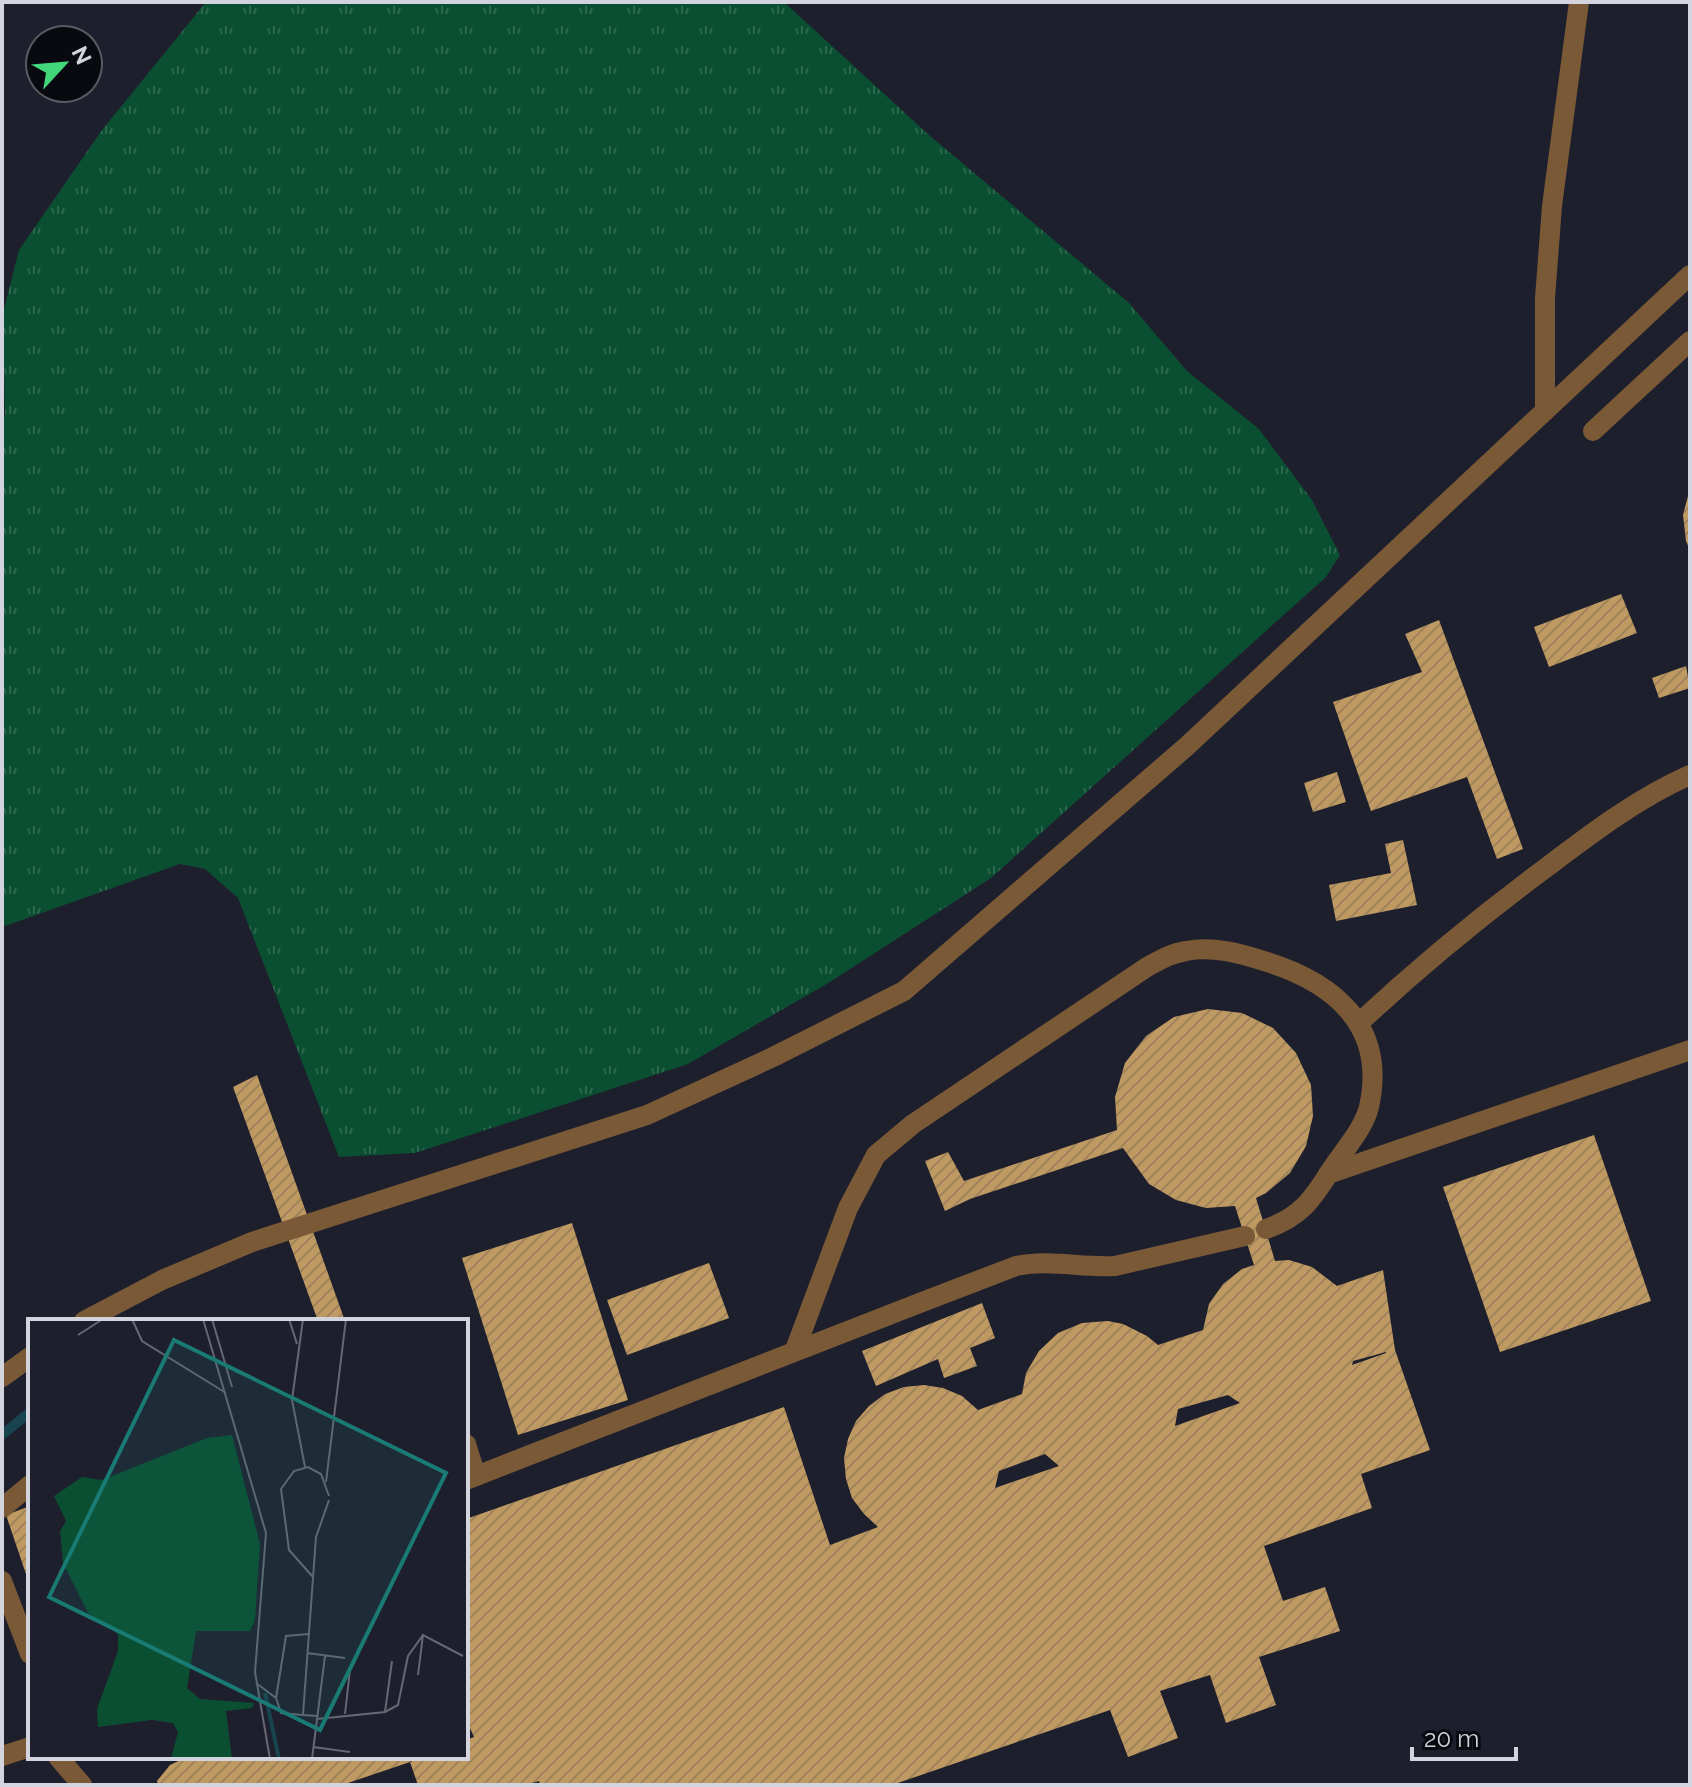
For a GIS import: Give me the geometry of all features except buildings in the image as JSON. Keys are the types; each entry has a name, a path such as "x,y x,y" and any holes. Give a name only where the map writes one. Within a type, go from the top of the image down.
{"street":[{"path":"1545,411 1545,298 1552,206 1579,2"},
{"path":"88,1319 162,1280 252,1242 647,1115 773,1057 904,991 1187,746 1690,275"},
{"path":"1593,431 1690,341"},
{"path":"1359,1023 1441,949 1592,833 1654,793 1690,775"},
{"path":"795,1350 848,1208 876,1155 913,1124 1147,967 1188,950 1245,955 1308,976 1336,997 1359,1023 1372,1075 1368,1111 1315,1196 1294,1217 1266,1229"},
{"path":"1328,1174 1690,1050"},
{"path":"468,1458 471,1478 1016,1266 1046,1262 1115,1266 1245,1236"},
{"path":"2,1377 28,1358"},
{"path":"2,1508 28,1487"},
{"path":"2,1581 28,1649"},
{"path":"2,1756 28,1748"},
{"path":"60,1759 82,1785"}],"green space":[{"path":"206,2 784,2 930,136 1129,303 1187,371 1259,429 1312,500 1340,555 1326,577 991,878 830,982 688,1064 415,1153 339,1157 238,898 205,869 180,864 2,927 3,313 19,250 102,130"}],"waterway":[{"path":"2,1435 28,1414"}]}
